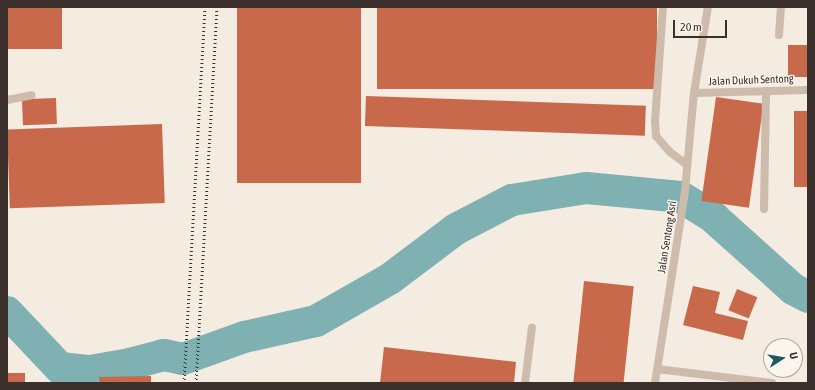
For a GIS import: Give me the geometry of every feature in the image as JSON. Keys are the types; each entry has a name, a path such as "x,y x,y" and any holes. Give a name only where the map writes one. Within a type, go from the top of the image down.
{"lane":[{"path":"663,7 655,122 656,136 670,152 686,164"},
{"name":"Jalan Sentong Asri","path":"655,383 685,191 686,164 694,93 708,7"},
{"path":"779,35 780,7"},
{"name":"Jalan Dukuh Sentong","path":"694,93 808,90"},
{"path":"764,209 766,91"},
{"path":"7,100 32,94"},
{"path":"525,383 532,327"},
{"path":"657,369 772,383"}],"building":[{"path":"7,7 62,7 62,49 7,49"},
{"path":"237,7 361,7 361,183 237,183"},
{"path":"377,7 657,7 657,89 377,89"},
{"path":"788,45 808,45 808,77 788,77"},
{"path":"366,96 646,106 645,136 365,126"},
{"path":"716,97 764,104 749,208 701,201"},
{"path":"56,98 57,124 23,125 22,99"},
{"path":"794,111 807,111 807,187 794,187"},
{"path":"162,124 165,203 10,208 7,129"},
{"path":"584,281 634,286 624,383 573,383"},
{"path":"693,286 720,292 715,313 748,321 743,340 683,325"},
{"path":"737,289 757,297 749,319 728,310"},
{"path":"384,347 516,362 514,383 380,383"},
{"path":"7,373 25,373 25,383 7,383"},
{"path":"151,376 151,383 100,383 99,377"}],"waterway":[{"path":"7,312 60,368 90,371 130,364 164,355 183,359 244,337 316,321 391,278 456,229 512,200 586,188 681,197 714,218 793,289 808,297"}],"railway":[{"path":"184,383 205,7"},
{"path":"196,383 217,7"}]}
